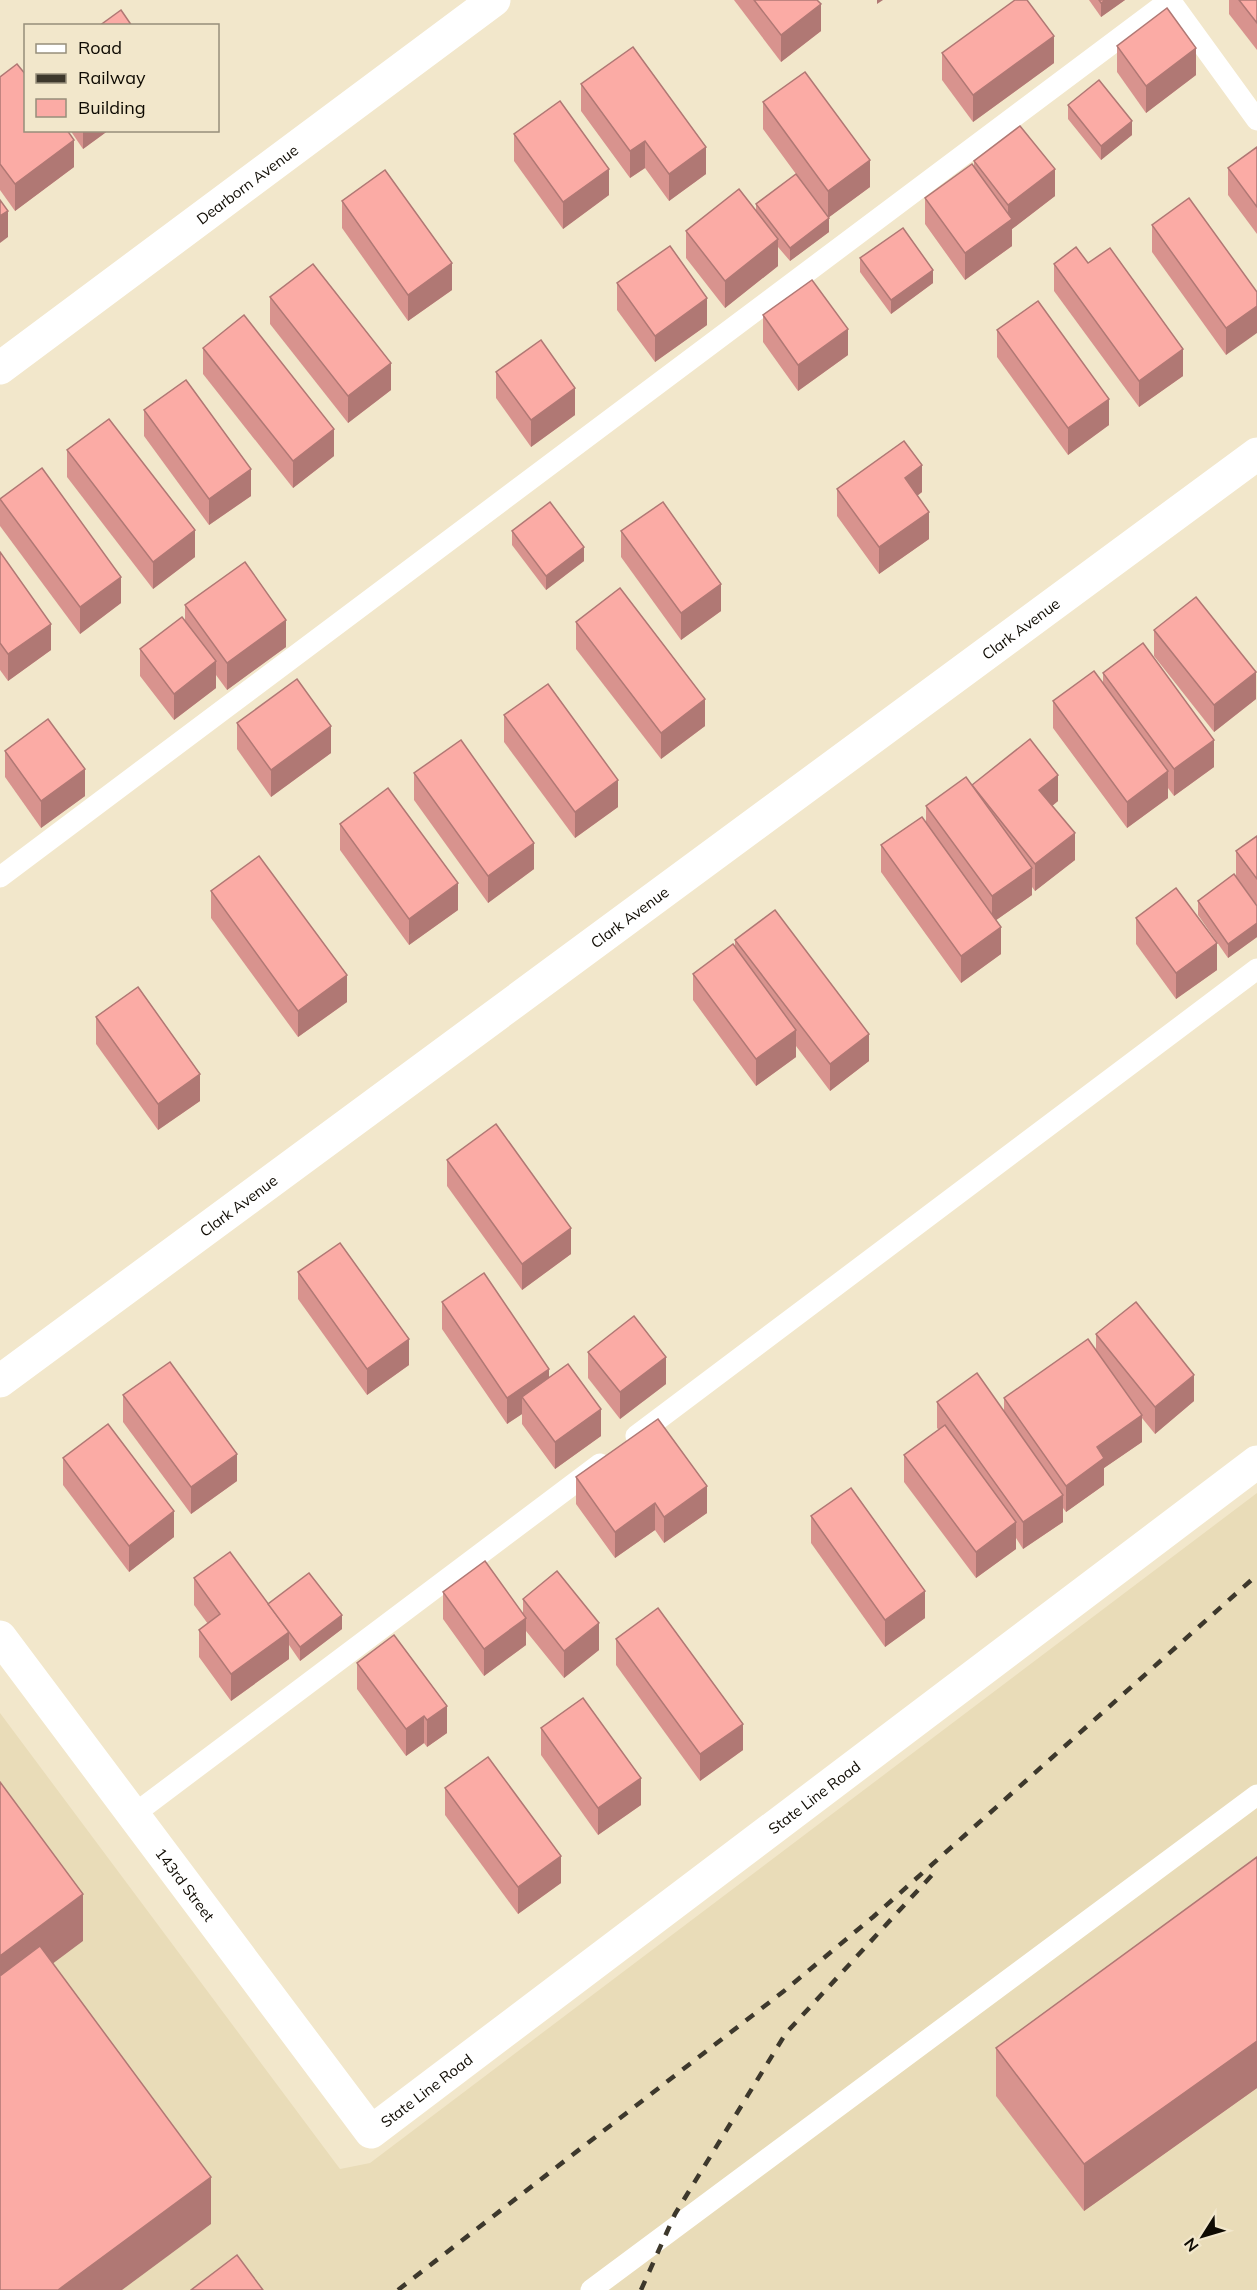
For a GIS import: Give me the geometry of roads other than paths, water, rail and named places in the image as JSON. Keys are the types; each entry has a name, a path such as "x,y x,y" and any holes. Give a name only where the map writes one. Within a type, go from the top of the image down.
{"street":[{"name":"Dearborn Avenue","path":"0,368 494,0"},
{"name":"Clark Avenue","path":"0,1381 1257,454"},
{"name":"State Line Road","path":"371,2132 1257,1462"},
{"name":"143rd Street","path":"0,1637 371,2132"}],"lane":[{"path":"0,877 1170,0 1257,120"},
{"path":"133,1815 1257,969"},
{"path":"591,2290 1257,1795"}],"railway":[{"path":"398,2290 784,1991 873,1917 1257,1575"},
{"path":"641,2290 675,2214 786,2033 933,1874"}]}
